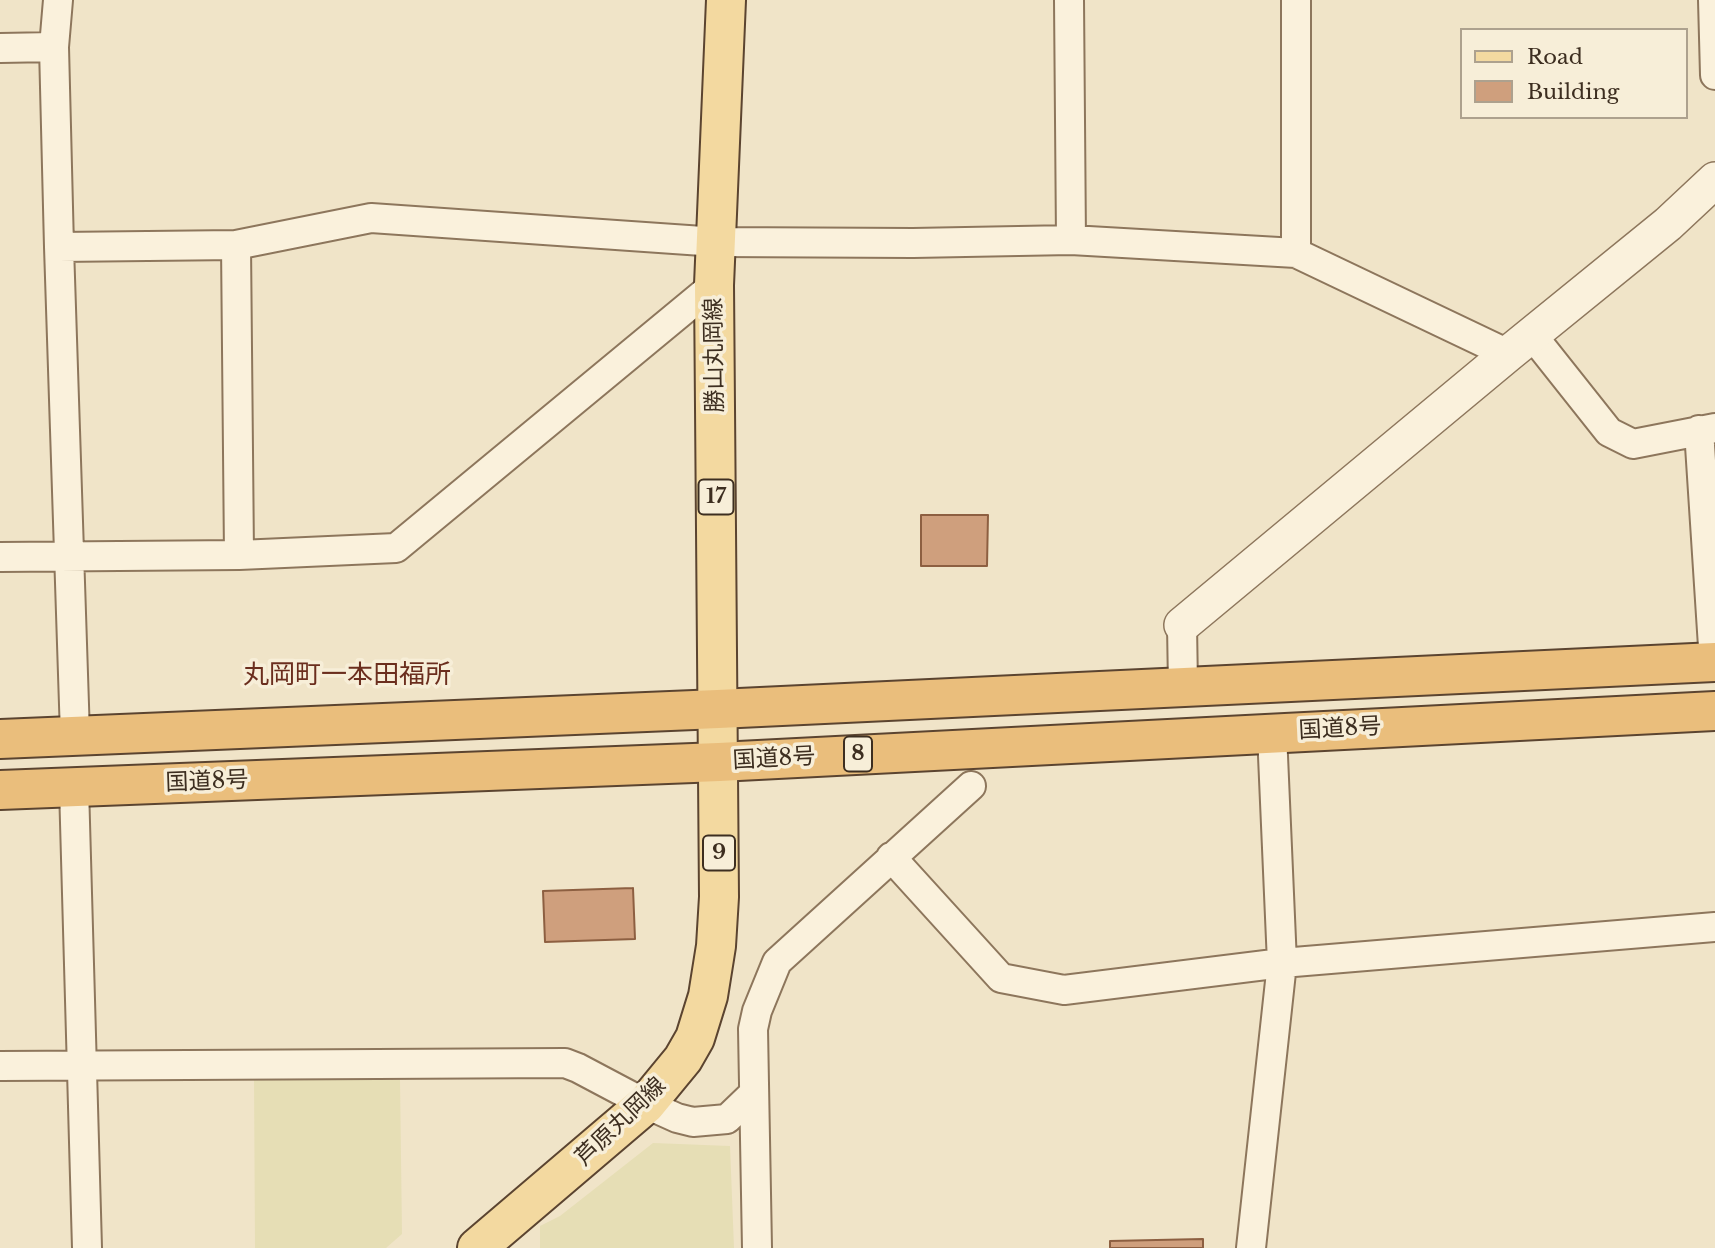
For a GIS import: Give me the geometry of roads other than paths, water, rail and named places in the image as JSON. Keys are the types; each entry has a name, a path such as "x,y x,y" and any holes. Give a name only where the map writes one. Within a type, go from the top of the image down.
{"highway":[{"name":"8","path":"0,739 718,709 1714,662"},
{"name":"国道8号","path":"0,790 719,762 1715,711"}],"main road":[{"name":"勝山丸岡線","path":"718,709 714,285 726,0"},
{"name":"芦原丸岡線","path":"477,1248 579,1164 646,1104 695,1038 708,996 716,946 719,897 718,709"}],"street":[{"path":"58,0 54,47 75,735"},
{"path":"1069,0 1071,240"},
{"path":"1296,0 1296,253"},
{"path":"1713,0 1715,75"},
{"path":"0,48 54,47"},
{"path":"1183,686 1182,625 1668,224 1715,180"},
{"path":"59,247 236,245 371,218 717,242 913,243 1071,240 1296,253 1520,344 1609,432 1633,444 1707,429 1714,662"},
{"path":"236,245 239,555"},
{"path":"0,556 239,555 396,548 714,285"},
{"path":"1251,1248 1282,963 1272,733"},
{"path":"757,1248 753,1029 757,1010 777,962 971,786"},
{"path":"74,787 87,1248"},
{"path":"891,857 1001,978 1064,990 1282,963 1715,927"},
{"path":"0,1066 565,1063 677,1118 707,1122 727,1119 753,1094"}],"district":[{"name":"丸岡町一本田福所","path":"347,676"}]}
